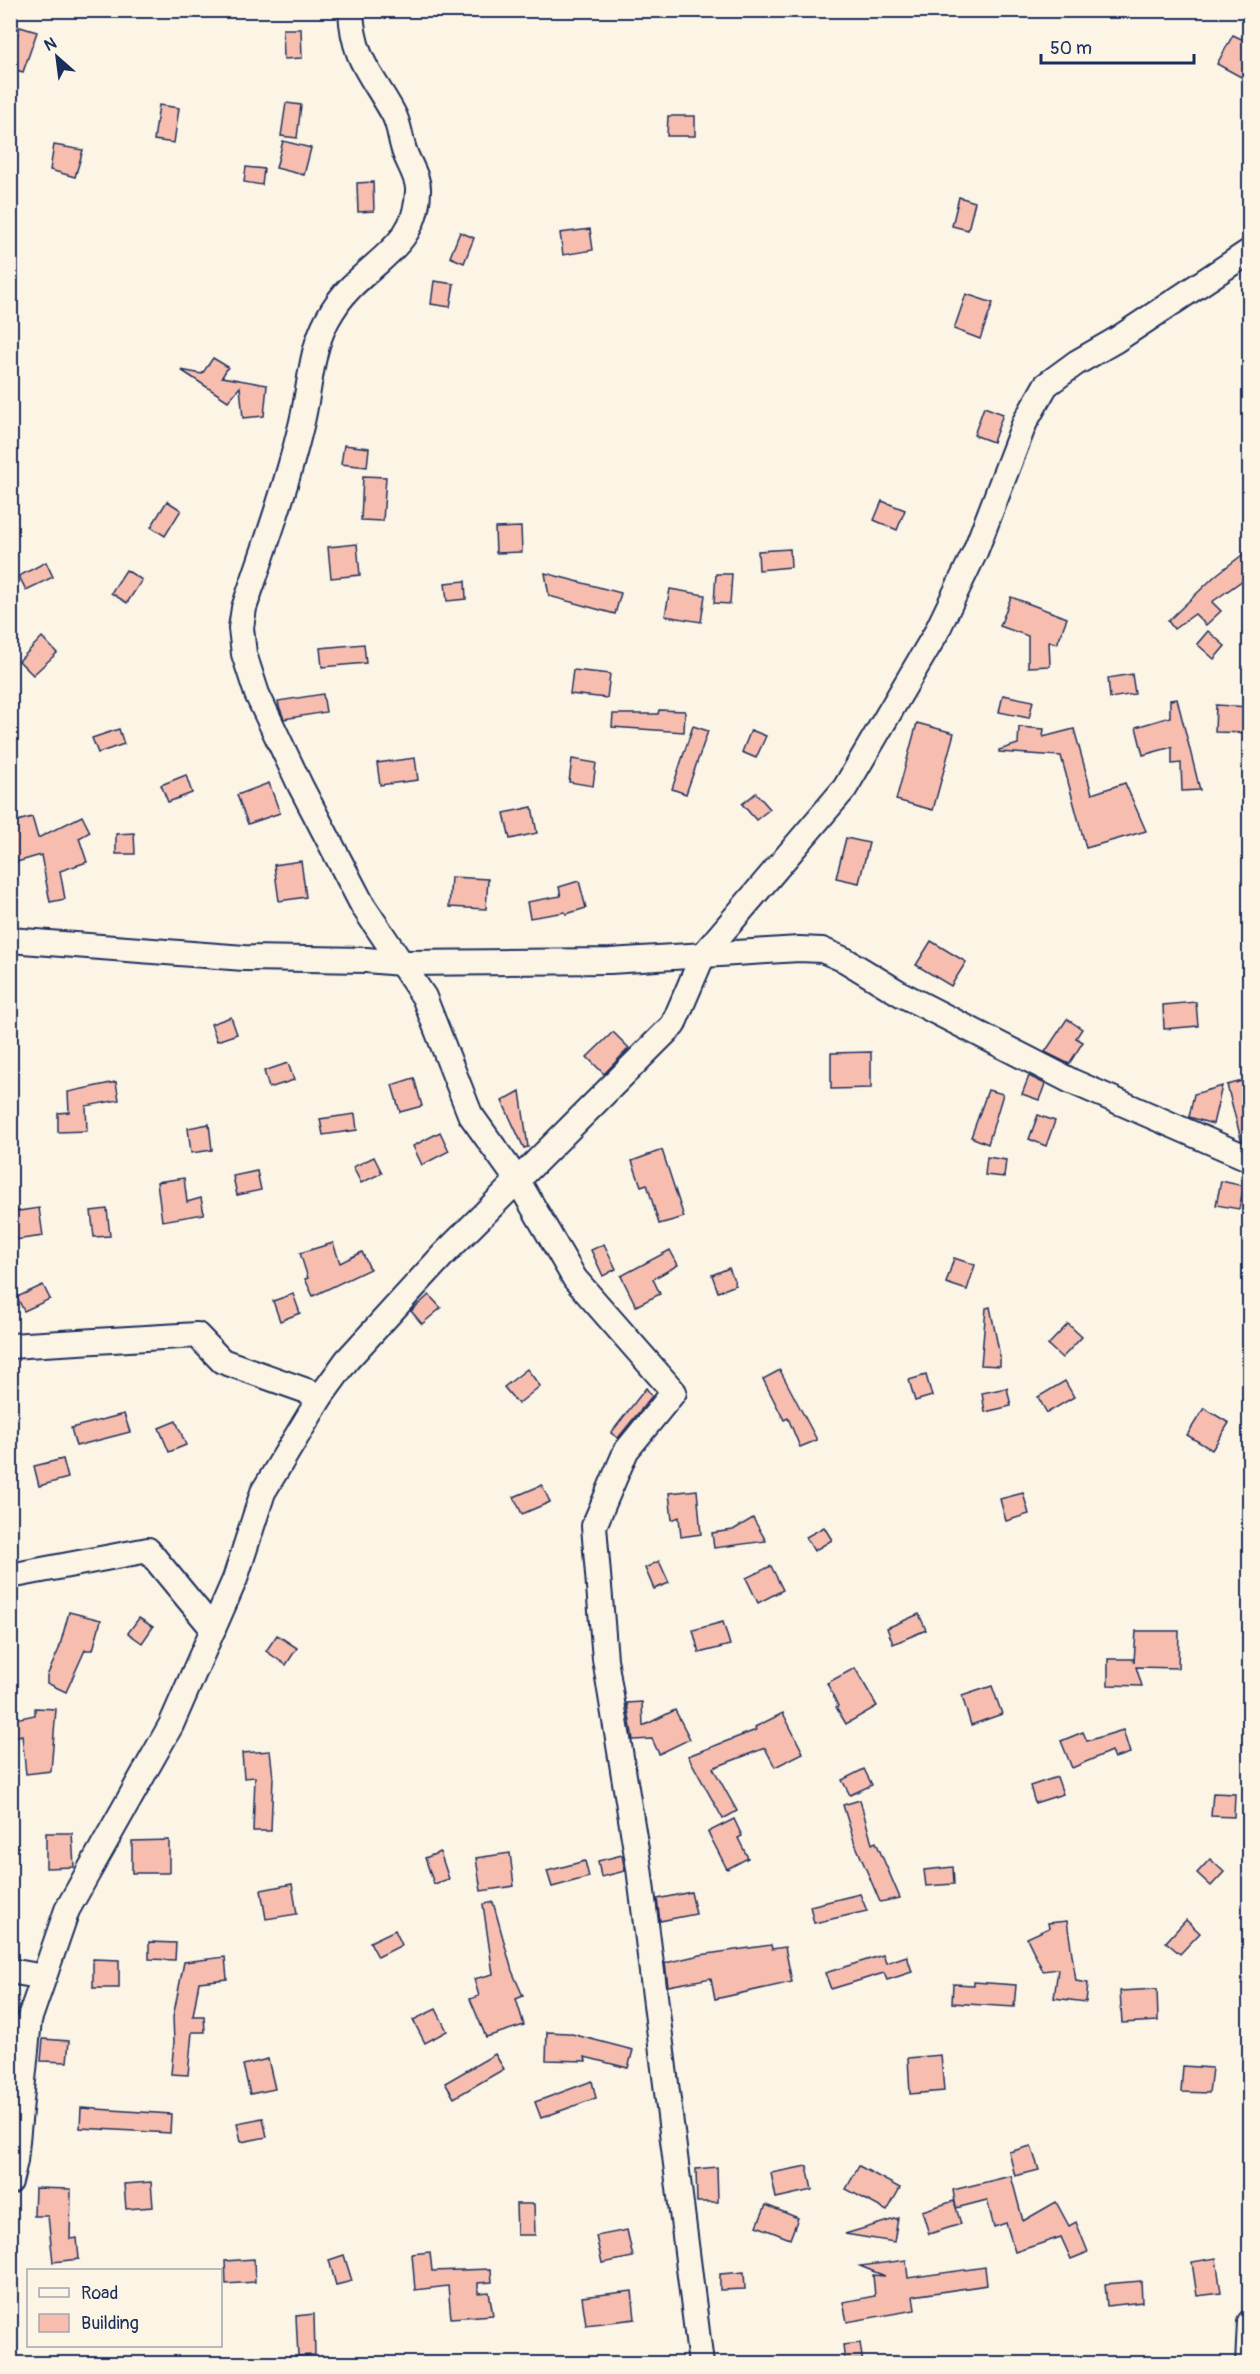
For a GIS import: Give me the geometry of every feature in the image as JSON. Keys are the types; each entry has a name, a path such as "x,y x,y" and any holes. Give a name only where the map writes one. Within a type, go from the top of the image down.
{"street":[{"path":"351,10 352,36 358,51 366,70 395,116 402,146 418,188 416,212 408,232 382,262 350,288 328,319 320,335 307,406 286,485 244,608 241,628 244,654 257,694 300,786 363,906 424,998 470,1114 518,1181 575,1279 674,1392 626,1451 594,1526 605,1659 639,1868 701,2364"},
{"path":"10,2182 15,2161 29,2020 67,1910 171,1725 235,1580 263,1492 321,1396 347,1360 443,1255 673,1025 702,955 844,788 936,633 975,552 1025,422 1046,385 1076,363 1116,340 1250,251"},
{"path":"10,940 244,958 366,960 401,963 610,960 799,949 822,951 845,960 901,994 1071,1081 1250,1159"},
{"path":"10,1346 197,1335 222,1361 321,1396"},
{"path":"10,1576 148,1550 213,1629"},
{"path":"10,1971 44,1977"},
{"path":"1248,2364 1250,2322"}],"building":[{"path":"20,27 37,32 23,72 10,68 10,55"},
{"path":"283,29 301,29 302,58 284,59"},
{"path":"1233,35 1250,43 1250,62 1241,77 1217,64"},
{"path":"286,103 301,105 297,138 281,136"},
{"path":"159,105 179,108 174,143 154,140"},
{"path":"668,116 695,116 695,136 667,136"},
{"path":"283,141 311,148 304,175 276,168"},
{"path":"54,145 83,150 75,177 50,170"},
{"path":"246,167 264,169 262,185 244,182"},
{"path":"373,182 374,211 358,212 357,183"},
{"path":"959,197 975,202 968,230 952,226"},
{"path":"590,229 593,250 563,255 560,233"},
{"path":"460,232 474,238 464,263 450,257"},
{"path":"434,281 454,284 450,307 431,304"},
{"path":"966,294 993,303 980,339 954,329"},
{"path":"213,358 228,367 222,377 267,385 264,416 243,418 240,387 228,401 181,370 202,374"},
{"path":"984,407 1003,414 993,442 974,435"},
{"path":"344,445 369,448 367,467 341,464"},
{"path":"363,476 386,477 383,521 361,520"},
{"path":"167,501 181,510 165,536 151,527"},
{"path":"882,501 905,510 897,530 874,520"},
{"path":"521,527 522,552 496,553 495,528"},
{"path":"357,544 360,575 331,578 328,547"},
{"path":"790,549 791,567 759,570 758,551"},
{"path":"1250,549 1250,575 1212,602 1221,611 1206,625 1195,614 1174,629 1168,621 1216,575"},
{"path":"46,562 53,577 26,590 19,576"},
{"path":"126,570 142,580 127,603 111,593"},
{"path":"545,573 621,593 615,614 549,596"},
{"path":"716,574 732,574 730,604 714,603"},
{"path":"465,581 466,599 447,601 445,583"},
{"path":"670,589 705,595 701,622 665,616"},
{"path":"1011,597 1067,618 1057,644 1049,641 1050,666 1028,667 1028,636 1000,626"},
{"path":"1208,631 1225,646 1214,659 1197,644"},
{"path":"42,637 57,653 33,675 19,661"},
{"path":"364,644 366,663 322,667 320,648"},
{"path":"573,670 610,674 607,698 570,694"},
{"path":"1132,674 1135,694 1110,698 1108,678"},
{"path":"323,694 326,712 284,719 278,701"},
{"path":"1003,695 1033,701 1029,718 999,712"},
{"path":"1177,699 1200,790 1182,791 1181,763 1172,764 1172,747 1143,755 1136,727 1170,717 1170,700"},
{"path":"1216,705 1250,707 1250,733 1215,732"},
{"path":"659,710 685,711 684,732 612,727 613,714 658,714"},
{"path":"917,723 954,733 933,810 896,800"},
{"path":"693,726 708,731 686,794 672,789"},
{"path":"1019,727 1044,729 1043,737 1074,729 1092,794 1125,783 1146,831 1086,848 1061,756 999,752 999,750 1018,744"},
{"path":"119,729 124,744 98,753 92,738"},
{"path":"751,730 766,736 756,758 742,752"},
{"path":"415,758 418,780 380,785 377,763"},
{"path":"572,759 596,763 593,786 569,782"},
{"path":"186,775 192,793 168,802 161,785"},
{"path":"269,783 280,813 248,824 237,795"},
{"path":"756,793 770,809 756,820 742,804"},
{"path":"532,807 537,833 510,839 504,813"},
{"path":"82,816 90,832 79,838 87,862 60,871 65,899 50,902 41,855 10,864 10,823 32,817 38,838"},
{"path":"134,833 135,854 116,854 116,834"},
{"path":"846,838 869,843 859,883 836,878"},
{"path":"301,861 306,897 279,901 274,865"},
{"path":"451,877 488,879 486,909 449,907"},
{"path":"579,881 586,908 566,914 565,912 530,918 527,902 561,896 559,887"},
{"path":"931,941 966,962 951,986 916,965"},
{"path":"1196,1002 1198,1026 1164,1029 1163,1005"},
{"path":"231,1017 237,1034 217,1041 211,1024"},
{"path":"1067,1019 1082,1029 1076,1038 1083,1042 1069,1064 1045,1052"},
{"path":"613,1032 629,1048 604,1074 587,1057"},
{"path":"871,1052 871,1088 831,1089 831,1053"},
{"path":"288,1063 294,1080 269,1088 264,1071"},
{"path":"1029,1076 1045,1084 1039,1100 1022,1094"},
{"path":"414,1078 422,1106 400,1112 392,1085"},
{"path":"1250,1079 1250,1143 1241,1139 1227,1085"},
{"path":"116,1082 119,1100 86,1106 87,1131 58,1132 58,1113 69,1112 68,1092"},
{"path":"1222,1086 1213,1124 1189,1117 1194,1094"},
{"path":"988,1090 1003,1094 988,1144 971,1137"},
{"path":"520,1091 528,1147 524,1148 502,1101"},
{"path":"355,1114 357,1130 323,1135 320,1119"},
{"path":"1038,1115 1055,1121 1046,1146 1029,1139"},
{"path":"209,1124 212,1150 191,1153 188,1128"},
{"path":"440,1132 449,1151 422,1165 413,1146"},
{"path":"662,1150 684,1217 659,1224 647,1184 641,1186 632,1161"},
{"path":"374,1157 382,1173 361,1183 353,1167"},
{"path":"987,1157 1006,1160 1004,1177 985,1175"},
{"path":"257,1171 261,1190 237,1195 233,1176"},
{"path":"184,1178 187,1202 201,1198 204,1214 162,1221 157,1182"},
{"path":"1221,1181 1244,1186 1239,1209 1216,1205"},
{"path":"39,1208 43,1236 15,1240 12,1212"},
{"path":"107,1209 110,1236 94,1237 91,1211"},
{"path":"333,1243 340,1263 362,1252 370,1269 313,1296 305,1279 308,1278 300,1253"},
{"path":"604,1244 616,1269 603,1276 591,1250"},
{"path":"670,1250 678,1265 653,1279 660,1294 636,1306 621,1276"},
{"path":"954,1258 975,1265 967,1290 946,1283"},
{"path":"729,1268 736,1285 718,1292 712,1275"},
{"path":"43,1285 50,1299 24,1311 17,1297"},
{"path":"293,1294 300,1313 280,1321 273,1301"},
{"path":"429,1295 441,1308 422,1324 411,1311"},
{"path":"990,1307 1000,1366 981,1365 986,1308"},
{"path":"1068,1324 1082,1337 1062,1358 1048,1345"},
{"path":"527,1369 540,1386 518,1404 504,1387"},
{"path":"780,1370 817,1440 800,1447 788,1418 784,1420 763,1379"},
{"path":"926,1375 932,1396 915,1401 909,1380"},
{"path":"1065,1381 1074,1397 1047,1413 1038,1397"},
{"path":"646,1388 652,1396 618,1438 611,1433"},
{"path":"1007,1388 1011,1406 985,1412 982,1393"},
{"path":"1204,1408 1229,1423 1212,1450 1187,1435"},
{"path":"124,1414 130,1432 76,1446 71,1428"},
{"path":"176,1421 186,1445 169,1452 159,1428"},
{"path":"63,1459 68,1478 39,1486 34,1466"},
{"path":"542,1485 550,1502 522,1514 514,1497"},
{"path":"697,1490 701,1534 681,1537 679,1517 672,1520 669,1493"},
{"path":"1023,1493 1029,1514 1006,1521 1000,1499"},
{"path":"753,1518 766,1541 714,1548 712,1533 733,1530"},
{"path":"824,1527 832,1540 814,1551 806,1537"},
{"path":"659,1561 669,1583 654,1589 645,1568"},
{"path":"771,1566 783,1590 758,1603 746,1578"},
{"path":"69,1612 101,1620 93,1650 85,1650 66,1692 47,1683 47,1676 59,1649"},
{"path":"919,1614 926,1630 893,1644 887,1628"},
{"path":"139,1618 153,1627 142,1643 128,1633"},
{"path":"723,1622 730,1645 699,1653 693,1630"},
{"path":"1136,1631 1179,1631 1178,1668 1136,1667 1142,1686 1108,1685 1108,1659 1133,1659 1134,1662"},
{"path":"277,1635 297,1648 286,1665 266,1651"},
{"path":"855,1668 877,1706 846,1724 836,1707 838,1706 827,1683"},
{"path":"992,1686 1002,1714 971,1725 962,1696"},
{"path":"642,1702 643,1726 675,1710 690,1739 659,1754 652,1739 633,1740 627,1703"},
{"path":"35,1708 56,1709 51,1771 26,1774 22,1735 10,1738 10,1720 35,1715"},
{"path":"783,1713 803,1753 775,1767 765,1748 713,1768 737,1811 723,1819 688,1756 756,1730 755,1727"},
{"path":"1123,1730 1130,1753 1114,1758 1111,1751 1072,1768 1061,1741 1083,1732 1087,1741"},
{"path":"270,1751 273,1777 271,1831 253,1831 255,1777 244,1778 242,1753"},
{"path":"864,1769 872,1785 850,1795 842,1780"},
{"path":"1057,1777 1063,1794 1035,1803 1030,1786"},
{"path":"1213,1793 1235,1794 1234,1817 1211,1816"},
{"path":"860,1800 872,1844 876,1842 900,1898 880,1902 854,1841 843,1805"},
{"path":"734,1819 742,1836 738,1838 748,1858 727,1869 708,1832"},
{"path":"46,1833 72,1833 74,1867 46,1868"},
{"path":"169,1840 169,1873 132,1873 132,1841"},
{"path":"440,1852 449,1879 434,1884 425,1858"},
{"path":"510,1853 514,1886 481,1891 476,1858"},
{"path":"622,1855 625,1871 601,1877 598,1861"},
{"path":"1210,1859 1224,1872 1211,1886 1197,1873"},
{"path":"585,1861 589,1877 552,1887 547,1871"},
{"path":"953,1867 954,1884 926,1886 924,1870"},
{"path":"292,1884 297,1914 266,1919 261,1890"},
{"path":"691,1892 696,1914 660,1921 657,1899"},
{"path":"860,1894 867,1911 814,1923 810,1906"},
{"path":"493,1902 512,1971 523,1996 516,1999 524,2025 486,2037 470,1999 479,1996 474,1979 493,1974 483,1904"},
{"path":"1186,1920 1200,1933 1180,1954 1166,1942"},
{"path":"1067,1921 1076,1981 1088,1983 1086,2002 1054,1998 1058,1969 1043,1971 1027,1938 1049,1928 1048,1923"},
{"path":"395,1930 402,1945 378,1957 370,1942"},
{"path":"149,1942 176,1943 175,1960 149,1959"},
{"path":"771,1945 772,1949 785,1947 792,1982 715,1999 711,1978 668,1986 665,1963 700,1955"},
{"path":"883,1955 886,1963 907,1956 912,1972 887,1980 884,1973 831,1989 825,1973"},
{"path":"225,1957 227,1979 199,1982 193,2016 204,2016 205,2032 192,2032 188,2075 171,2074 174,2042 173,2017 184,1962"},
{"path":"93,1959 119,1960 119,1988 93,1988"},
{"path":"974,1982 1016,1985 1014,2007 952,2003 953,1984 974,1985"},
{"path":"1157,1989 1158,2021 1122,2023 1120,1991"},
{"path":"436,2009 447,2031 425,2043 413,2020"},
{"path":"547,2032 568,2033 633,2050 628,2068 585,2057 586,2061 546,2060"},
{"path":"43,2039 69,2041 67,2062 41,2061"},
{"path":"495,2054 504,2069 454,2098 445,2083"},
{"path":"941,2055 944,2091 910,2094 908,2058"},
{"path":"268,2059 275,2089 250,2094 243,2065"},
{"path":"1183,2066 1212,2068 1209,2093 1181,2092"},
{"path":"592,2081 596,2098 541,2118 535,2102"},
{"path":"81,2108 171,2114 170,2133 80,2128"},
{"path":"263,2118 267,2137 241,2142 237,2123"},
{"path":"1031,2146 1039,2170 1015,2176 1009,2152"},
{"path":"807,2166 812,2190 776,2198 771,2173"},
{"path":"859,2166 900,2188 887,2211 846,2189"},
{"path":"717,2167 718,2202 697,2202 696,2169"},
{"path":"1011,2176 1023,2221 1056,2202 1069,2226 1076,2222 1088,2252 1071,2259 1061,2237 1015,2252 1006,2223 994,2227 987,2200 956,2208 953,2190"},
{"path":"151,2182 153,2207 126,2209 124,2184"},
{"path":"35,2188 71,2189 70,2239 77,2238 79,2259 53,2262 48,2216 34,2216"},
{"path":"954,2201 961,2224 929,2234 922,2211"},
{"path":"516,2204 534,2204 535,2235 517,2235"},
{"path":"766,2205 798,2218 790,2239 757,2226"},
{"path":"898,2218 894,2242 845,2234"},
{"path":"627,2230 633,2257 602,2263 596,2236"},
{"path":"430,2252 432,2271 491,2269 492,2282 478,2283 478,2293 489,2292 493,2315 451,2318 448,2286 415,2290 412,2254"},
{"path":"344,2255 352,2281 336,2285 329,2260"},
{"path":"1216,2258 1221,2293 1197,2296 1192,2262"},
{"path":"254,2259 255,2282 226,2284 225,2261"},
{"path":"906,2260 908,2278 985,2267 987,2285 913,2296 915,2310 847,2322 843,2302 875,2296 873,2275 885,2276 860,2266"},
{"path":"744,2272 745,2289 720,2290 720,2274"},
{"path":"1141,2281 1142,2302 1107,2306 1105,2284"},
{"path":"632,2291 635,2319 586,2325 582,2297"},
{"path":"314,2314 315,2355 298,2356 296,2316"},
{"path":"860,2343 863,2364 845,2364 843,2345"}]}
